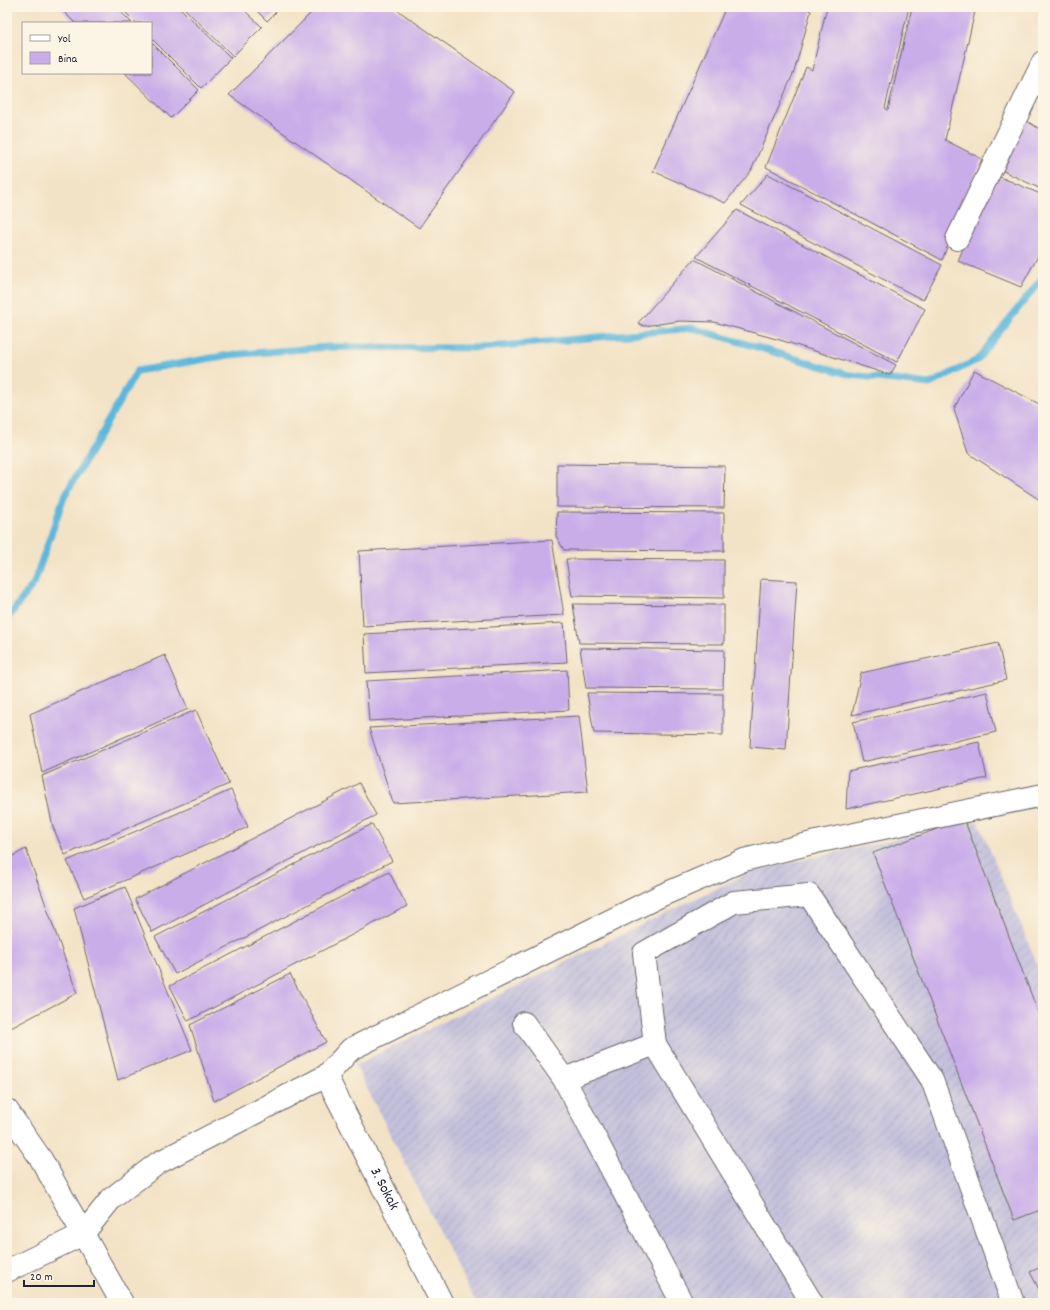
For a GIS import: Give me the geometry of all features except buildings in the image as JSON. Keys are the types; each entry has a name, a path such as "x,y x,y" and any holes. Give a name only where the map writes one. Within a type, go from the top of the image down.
{"street":[{"path":"957,239 1043,62"},
{"path":"7,1271 83,1234 110,1199 158,1163 326,1076 351,1049 660,896 744,860 816,842 1043,796"},
{"path":"812,1303 655,1044 644,953 734,902 809,895 932,1080 1013,1303"},
{"path":"524,1024 564,1079 682,1303"},
{"path":"564,1079 655,1044"},
{"name":"3. Sokak","path":"326,1076 442,1303"},
{"path":"7,1110 41,1159 122,1303"}],"shaded area":[{"path":"978,821 1043,978 1043,1303 476,1303 355,1065 752,871"}],"waterway":[{"path":"7,619 34,583 64,497 137,371 229,355 329,347 480,348 693,328 850,375 930,384 977,360 1043,277"}]}
